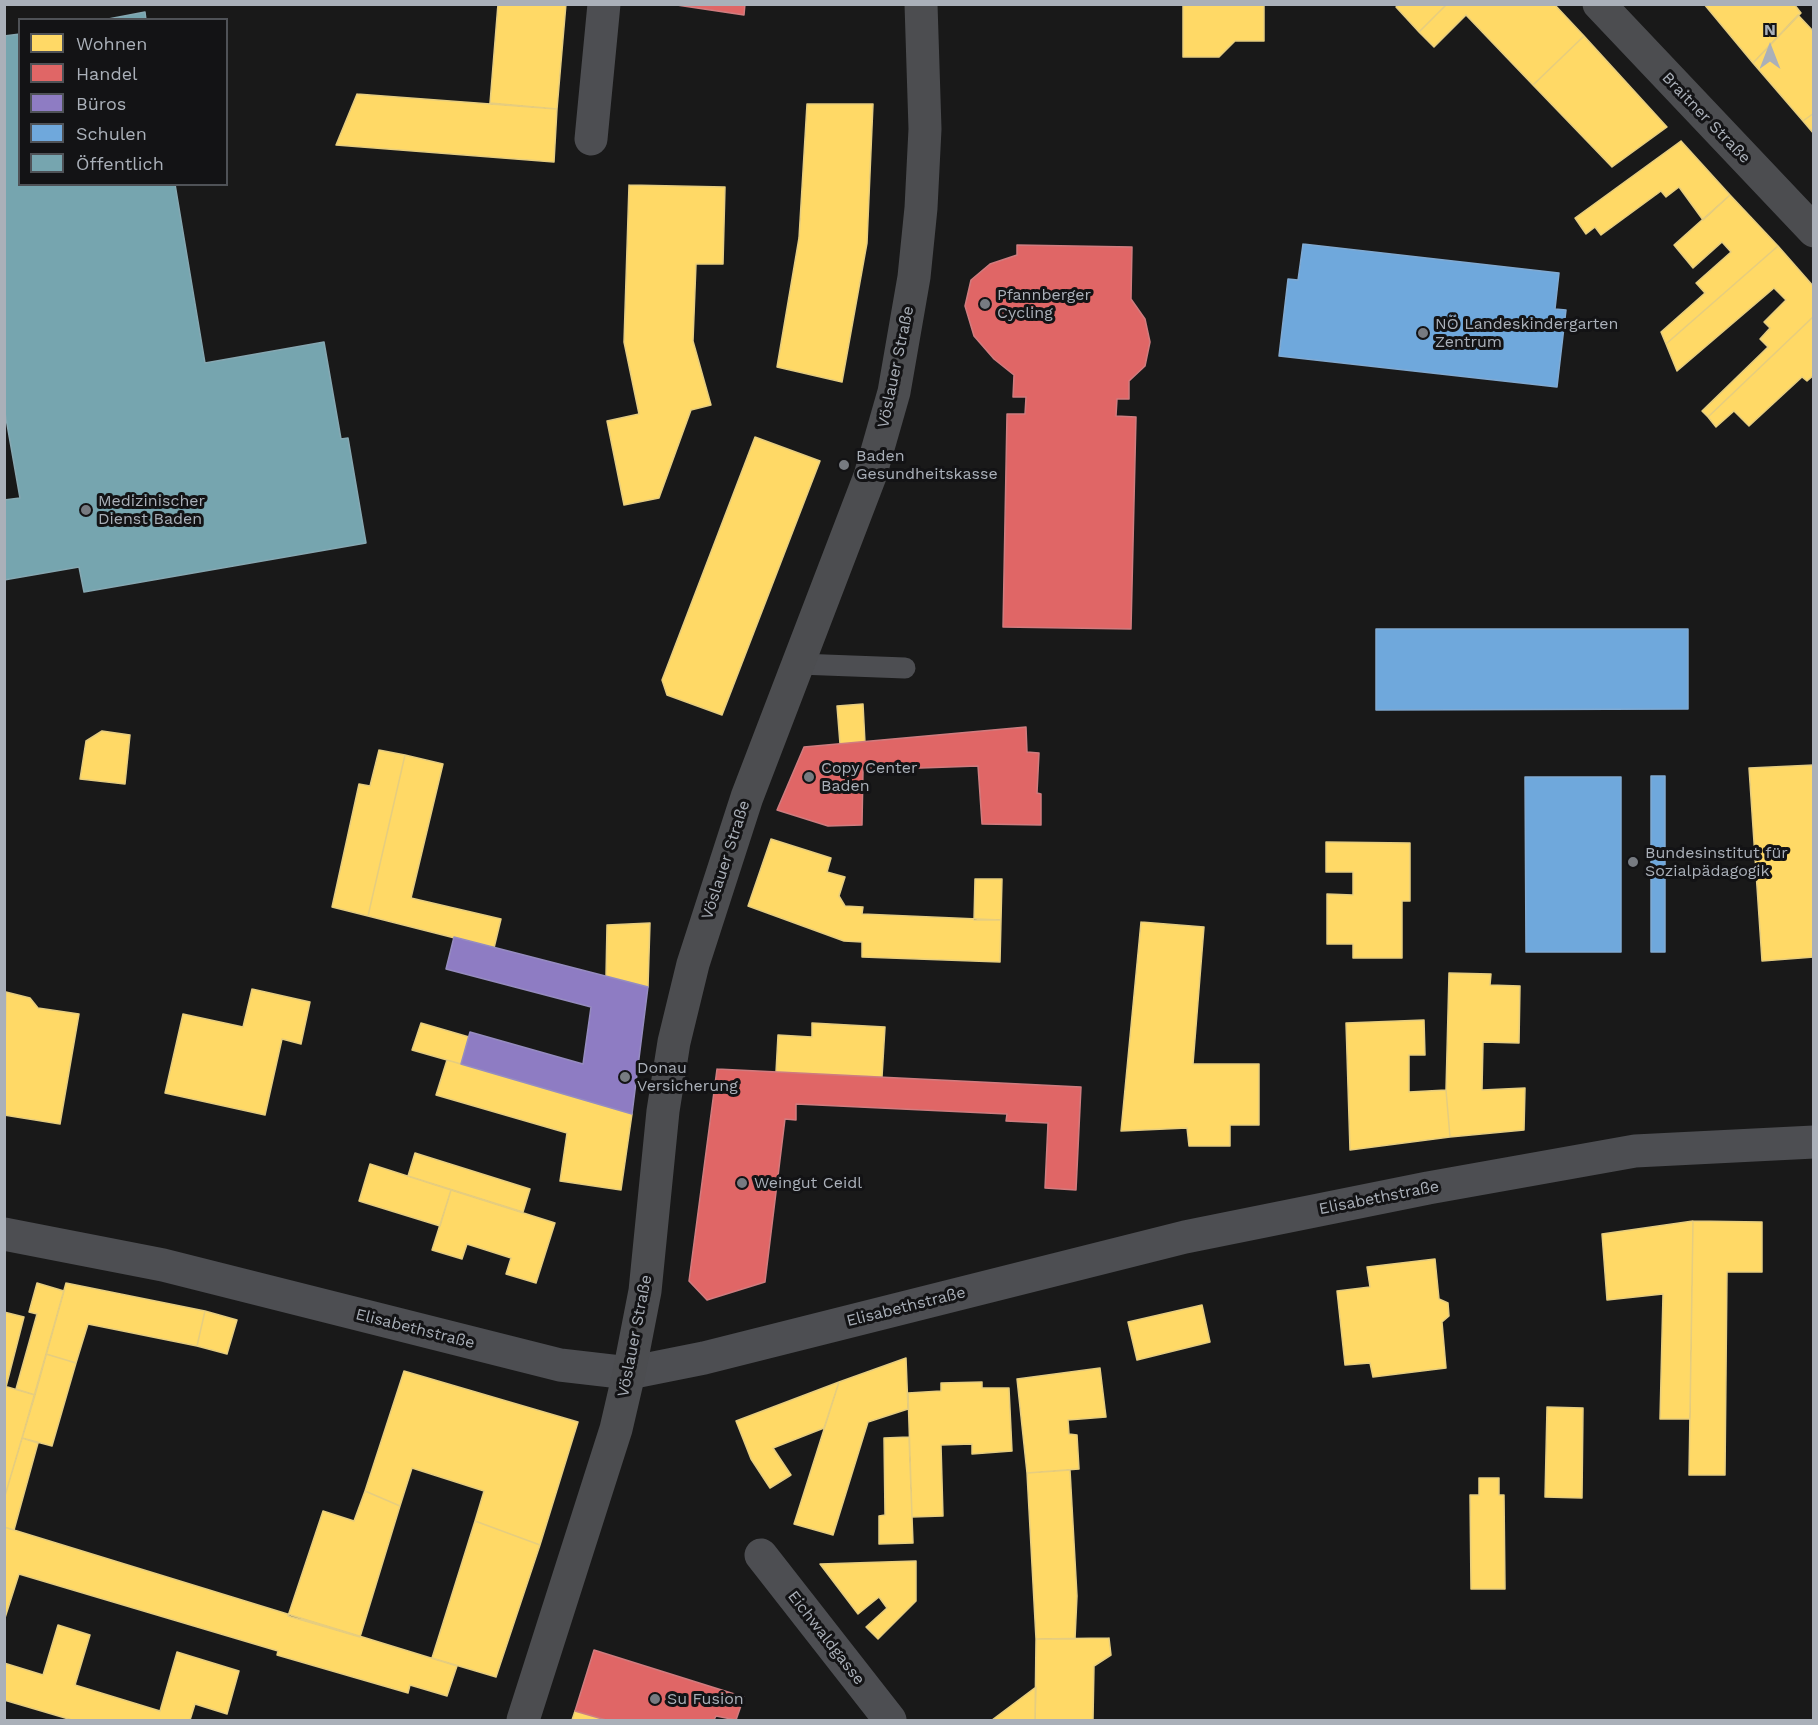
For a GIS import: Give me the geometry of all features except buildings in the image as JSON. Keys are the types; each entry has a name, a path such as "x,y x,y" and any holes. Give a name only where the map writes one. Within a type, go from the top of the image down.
{"street":[{"path":"591,139 604,4"},
{"name":"Vöslauer Straße","path":"523,1720 616,1430 629,1373 645,1291 663,1111 677,1030 693,963 747,797 870,476 894,392 914,277 921,208 925,129 921,4"},
{"name":"Braitner Straße","path":"1599,4 1814,231"},
{"name":"Elisabethstraße","path":"4,1234 163,1265 560,1365 629,1373 704,1358 1185,1237 1405,1193 1635,1151 1814,1142"},
{"name":"Eichwaldgasse","path":"761,1555 890,1720"}],"lane":[{"path":"799,664 905,668"}],"place":[{"name":"Pfannberger Cycling","path":"985,304"},
{"name":"NÖ Landeskindergarten Zentrum","path":"1423,333"},
{"name":"Baden Gesundheitskasse","path":"844,465"},
{"name":"Medizinischer Dienst Baden","path":"86,510"},
{"name":"Copy Center Baden","path":"809,777"},
{"name":"Bundesinstitut für Sozialpädagogik","path":"1633,862"},
{"name":"Donau Versicherung","path":"625,1077"},
{"name":"Weingut Ceidl","path":"742,1183"},
{"name":"Su Fusion","path":"655,1699"}]}
